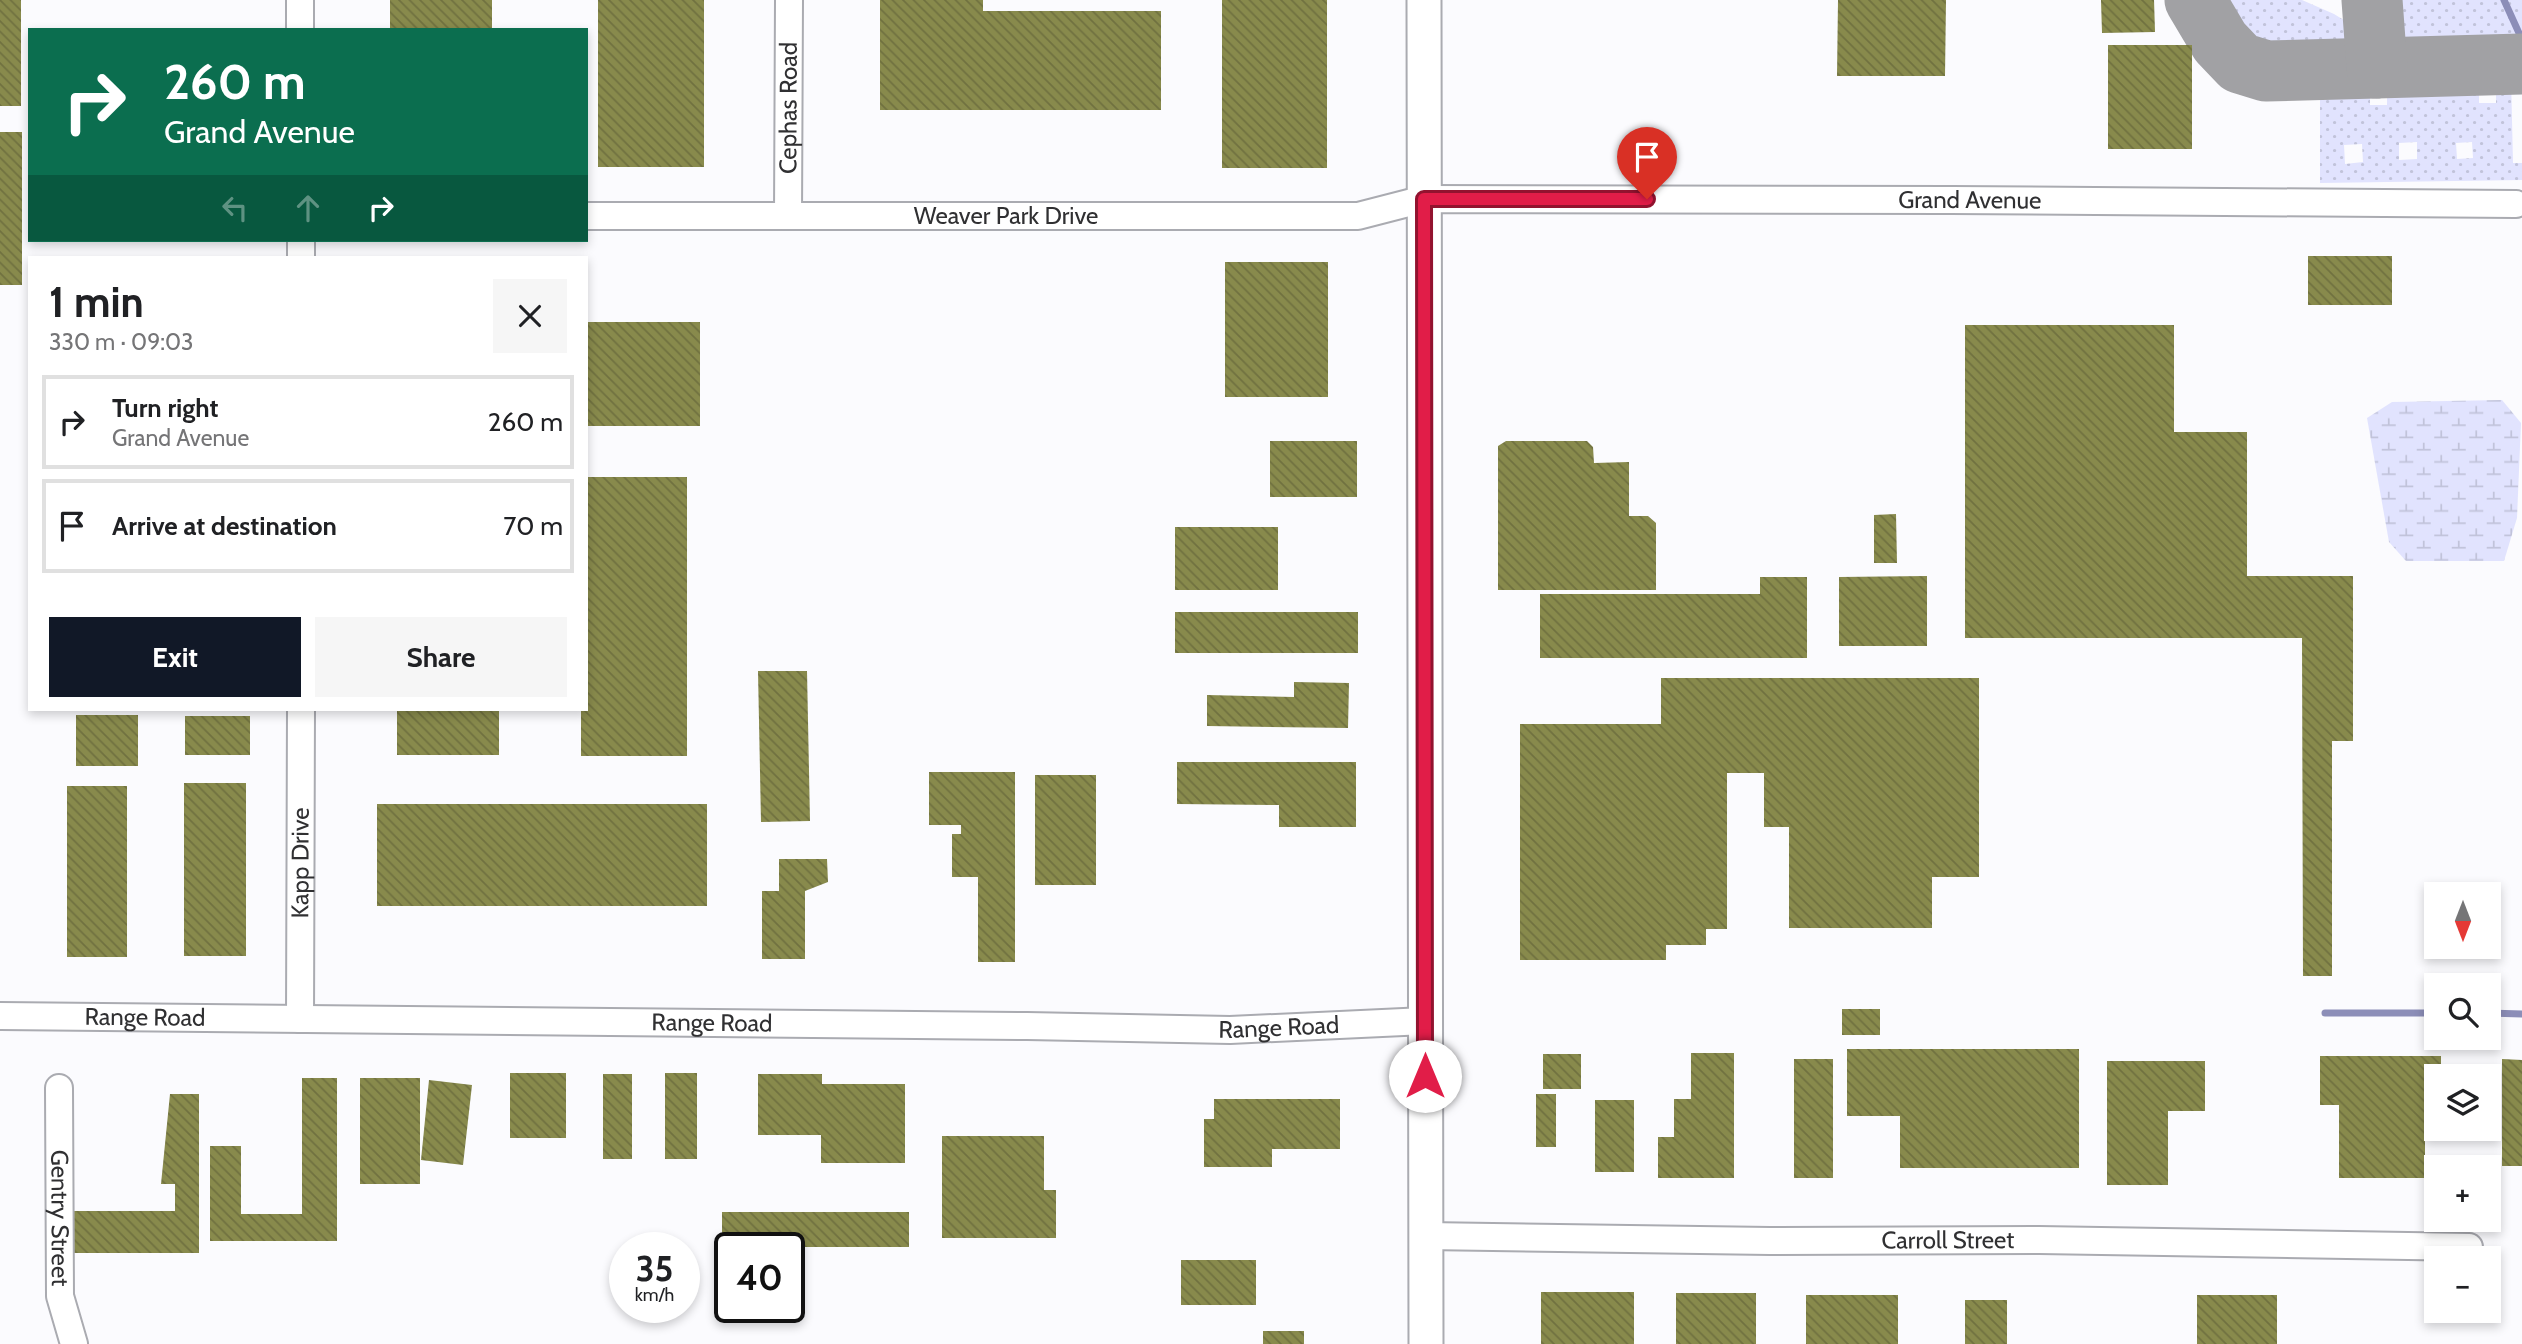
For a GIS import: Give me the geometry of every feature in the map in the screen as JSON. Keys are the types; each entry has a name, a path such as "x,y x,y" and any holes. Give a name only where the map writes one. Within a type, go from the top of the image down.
{"street":[{"path":"300,0 300,28"},
{"name":"Cephas Road","path":"788,216 789,0"},
{"path":"1424,0 1426,1344"},
{"name":"Weaver Park Drive","path":"588,216 1358,216 1424,199"},
{"name":"Grand Avenue","path":"1424,199 2516,204"},
{"name":"Kapp Drive","path":"300,1020 301,711"},
{"name":"Range Road","path":"0,1016 1230,1030 1425,1021"},
{"name":"Gentry Street","path":"59,1088 60,1296 74,1344"},
{"name":"Carroll Street","path":"1426,1236 1770,1241 2039,1240 2424,1246"}],"green space":[{"path":"2209,0 2302,0 2334,14 2363,32 2368,40 2369,51 2366,58 2314,60 2276,58 2259,54 2244,47 2233,37 2224,19"},
{"path":"2383,0 2522,0 2522,53 2397,56 2388,47"},
{"path":"2511,77 2513,163 2522,163 2522,180 2320,183 2320,98 2326,88 2338,79","holes":["2496,86 2496,103 2479,103 2479,87","2387,88 2387,105 2370,105 2370,89","2417,142 2417,159 2399,160 2399,143","2472,142 2473,158 2457,159 2456,143","2362,144 2363,162 2345,164 2344,145"]},
{"path":"2502,400 2521,423 2517,518 2504,561 2406,561 2389,542 2367,418 2392,402"}],"building":[{"path":"0,0 21,0 21,106 0,106"},
{"path":"390,0 492,0 492,28 390,28"},
{"path":"598,0 704,0 704,167 598,167"},
{"path":"880,0 983,0 983,11 1161,11 1161,110 880,110"},
{"path":"1222,0 1327,0 1327,168 1222,168"},
{"path":"1838,0 1946,0 1945,76 1837,76"},
{"path":"2101,0 2154,0 2155,32 2102,33"},
{"path":"2108,45 2192,45 2192,149 2108,149"},
{"path":"0,132 22,132 22,285 0,285"},
{"path":"2308,256 2392,256 2392,305 2308,305"},
{"path":"1225,262 1328,262 1328,397 1225,397"},
{"path":"588,322 700,322 700,426 588,426"},
{"path":"1965,325 2174,325 2174,432 2247,432 2247,576 2353,576 2353,741 2332,741 2332,976 2303,976 2302,638 1965,638"},
{"path":"1270,441 1357,441 1357,497 1270,497"},
{"path":"1506,441 1587,441 1593,447 1594,463 1629,462 1629,516 1648,516 1656,523 1656,590 1498,590 1498,446"},
{"path":"588,477 687,477 687,756 581,756 581,711 588,711"},
{"path":"1896,514 1897,563 1874,563 1874,515"},
{"path":"1175,527 1278,527 1278,590 1175,590"},
{"path":"1927,576 1927,646 1839,646 1839,577"},
{"path":"1760,577 1807,577 1807,658 1540,658 1540,594 1760,594"},
{"path":"1175,612 1358,612 1358,653 1175,653"},
{"path":"758,671 807,671 810,821 761,822"},
{"path":"1661,678 1979,678 1979,877 1932,877 1932,928 1789,928 1789,827 1764,827 1764,773 1727,773 1727,929 1706,929 1706,945 1666,945 1666,960 1520,960 1520,724 1661,724"},
{"path":"1294,682 1349,683 1348,728 1207,726 1207,695 1294,697"},
{"path":"397,711 499,711 499,755 397,755"},
{"path":"76,715 138,715 138,766 76,766"},
{"path":"185,716 250,716 250,755 185,755"},
{"path":"1177,762 1356,762 1356,827 1279,827 1279,805 1177,804"},
{"path":"929,772 1015,772 1015,962 978,962 978,877 952,877 952,834 961,834 961,825 929,825"},
{"path":"1035,775 1096,775 1096,885 1035,885"},
{"path":"184,783 246,783 246,956 184,956"},
{"path":"67,786 127,786 127,957 67,957"},
{"path":"377,804 707,804 707,906 377,906"},
{"path":"779,859 827,859 828,882 805,891 805,959 762,959 762,891 779,891"},
{"path":"1842,1009 1880,1009 1880,1035 1842,1035"},
{"path":"1847,1049 2079,1049 2079,1168 1900,1168 1900,1116 1847,1116"},
{"path":"1691,1053 1734,1053 1734,1178 1658,1178 1658,1137 1674,1137 1674,1099 1691,1099"},
{"path":"1543,1054 1581,1054 1581,1089 1543,1089"},
{"path":"2320,1056 2441,1056 2441,1064 2424,1064 2424,1178 2339,1178 2339,1105 2320,1105"},
{"path":"1794,1059 1833,1059 1833,1178 1794,1178"},
{"path":"2502,1059 2522,1060 2522,1166 2502,1166"},
{"path":"2107,1061 2205,1061 2205,1111 2168,1111 2168,1185 2107,1185"},
{"path":"510,1073 566,1073 566,1138 510,1138"},
{"path":"665,1073 697,1073 697,1159 665,1159"},
{"path":"603,1074 632,1074 632,1159 603,1159"},
{"path":"758,1074 822,1074 822,1084 905,1084 905,1163 821,1163 821,1135 758,1135"},
{"path":"302,1078 337,1078 337,1241 210,1241 210,1146 241,1146 241,1214 302,1214"},
{"path":"360,1078 420,1078 420,1184 360,1184"},
{"path":"429,1080 472,1085 463,1165 421,1160"},
{"path":"170,1094 199,1094 199,1253 71,1253 71,1211 175,1211 175,1184 161,1184"},
{"path":"1536,1094 1556,1094 1556,1147 1536,1147"},
{"path":"1214,1099 1340,1099 1340,1149 1272,1149 1272,1167 1204,1167 1204,1119 1214,1119"},
{"path":"1595,1100 1634,1100 1634,1172 1595,1172"},
{"path":"942,1136 1044,1136 1044,1190 1056,1190 1056,1238 942,1238"},
{"path":"722,1212 909,1212 909,1247 805,1247 805,1232 722,1232"},
{"path":"1181,1260 1256,1260 1256,1305 1181,1305"},
{"path":"1541,1292 1634,1292 1634,1344 1541,1344"},
{"path":"1676,1293 1756,1293 1756,1344 1676,1344"},
{"path":"1806,1295 1898,1295 1898,1344 1806,1344"},
{"path":"2197,1295 2277,1295 2277,1344 2197,1344"},
{"path":"1965,1300 2007,1300 2007,1344 1965,1344"},
{"path":"1263,1331 1304,1331 1304,1344 1263,1344"}],"waterway":[{"path":"2504,0 2519,33"},
{"path":"2325,1013 2424,1013"},
{"path":"2501,1013 2522,1014"}],"taxiway":[{"path":"2195,0 2220,42 2240,63 2266,71 2522,64"},
{"path":"2372,0 2377,68"}],"route":[{"path":"1425,1076 1424,199 1647,199"}]}
